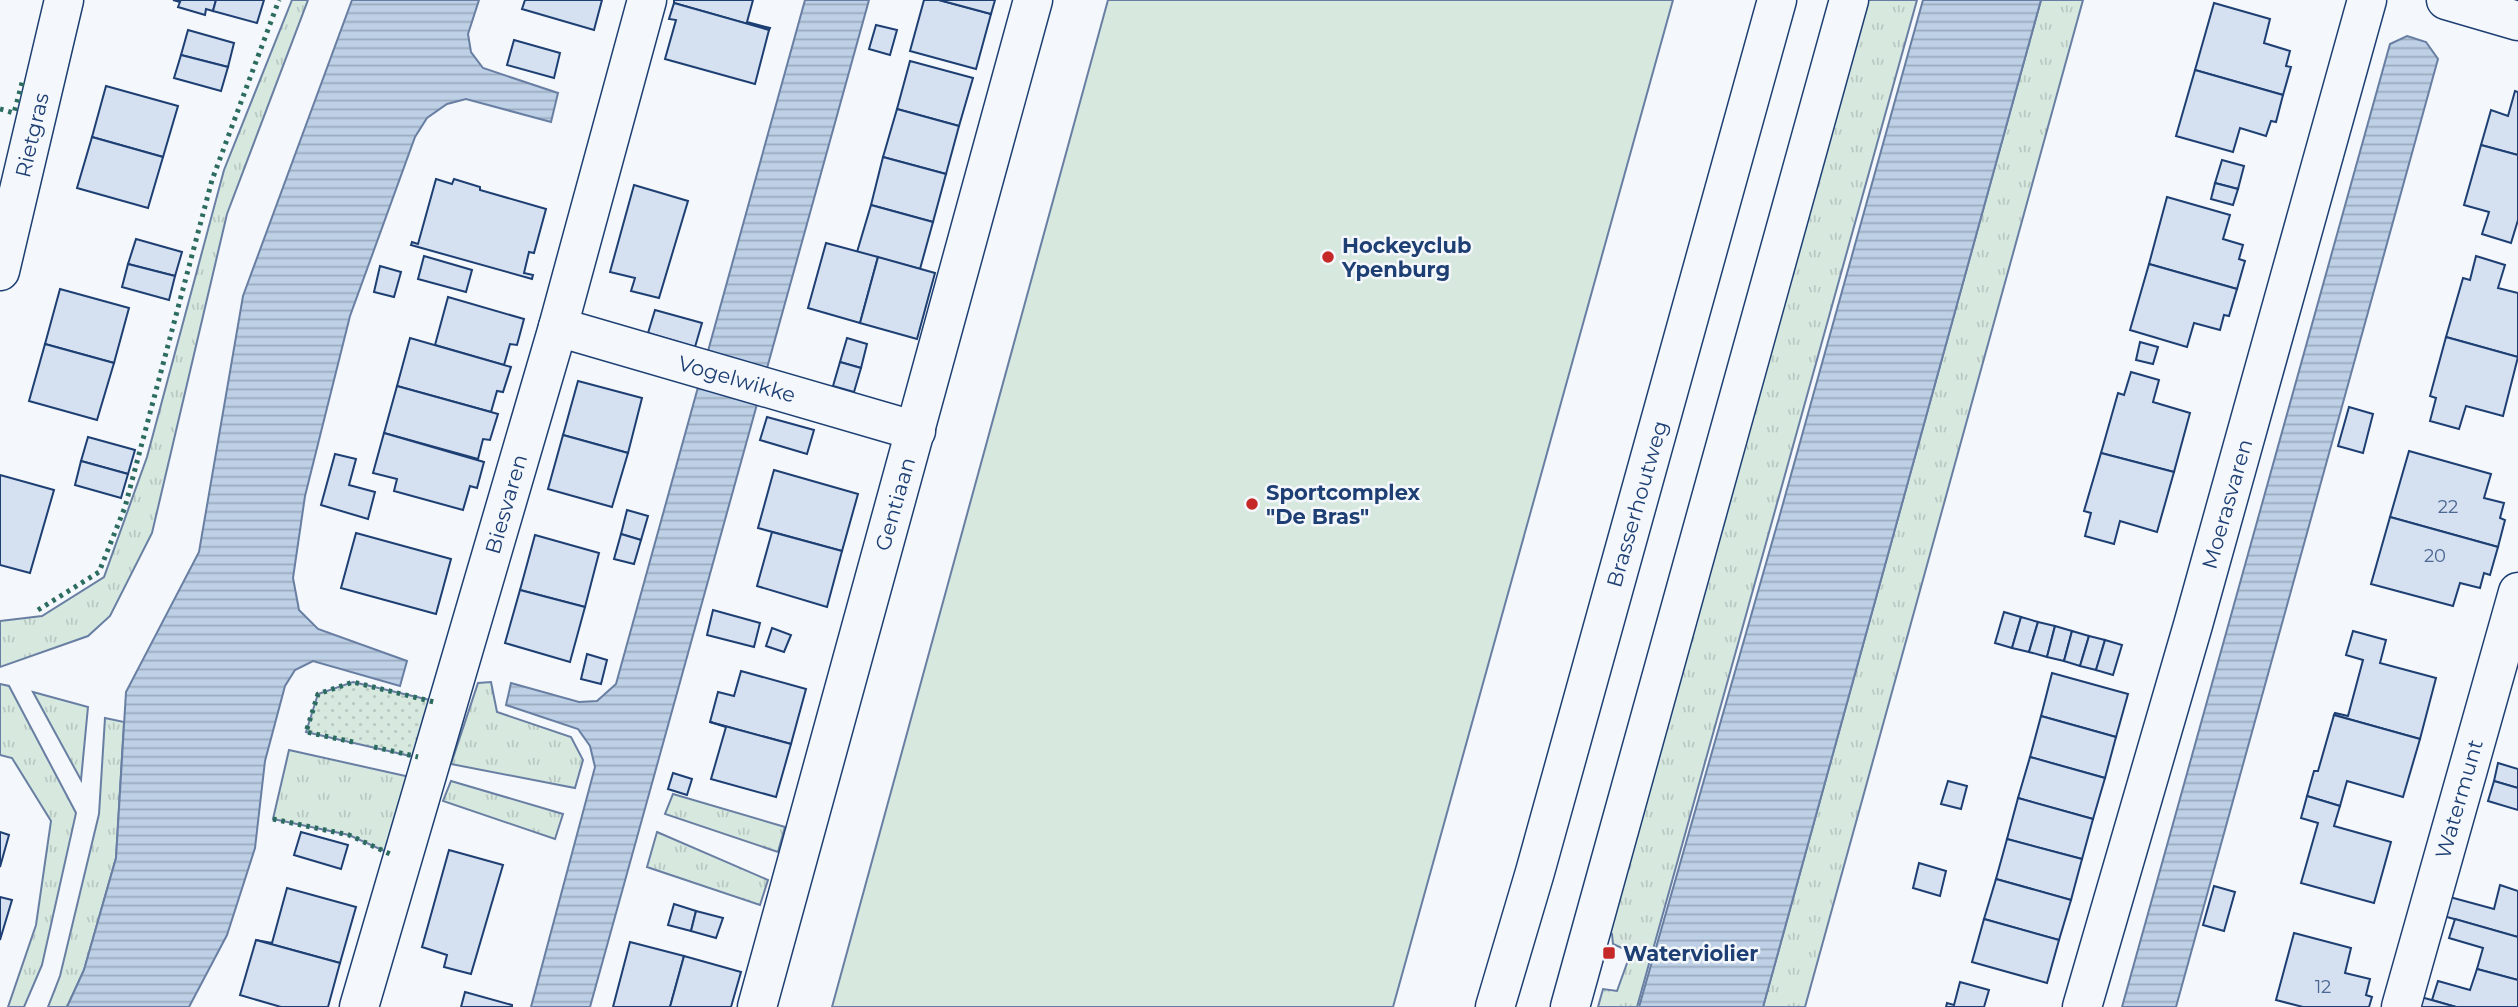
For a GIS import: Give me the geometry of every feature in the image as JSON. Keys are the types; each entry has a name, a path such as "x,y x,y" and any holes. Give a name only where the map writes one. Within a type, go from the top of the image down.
{"street":[{"name":"Rietgras","path":"0,271 64,0"},
{"name":"Biesvaren","path":"359,1007 558,327 648,0"},
{"name":"Gentiaan","path":"757,1007 791,875 916,431 1033,0"},
{"name":"Brasserhoutweg","path":"1495,1007 1535,872 1777,0"},
{"path":"1570,1007 1849,0"},
{"name":"Moerasvaren","path":"2082,1007 2193,625 2367,0"},
{"path":"2446,0 2518,21"},
{"name":"Vogelwikke","path":"558,327 916,431"},
{"name":"Watermunt","path":"2401,1007 2518,592"}],"green space":[{"path":"292,0 308,0 227,214 152,533 110,616 88,636 0,667 0,621 42,616 104,577 147,457 224,170"},
{"name":"Sportcomplex \"De Bras\"","path":"1108,0 1673,0 1393,1007 832,1007"},
{"path":"1864,0 1917,0 1637,1007 1598,1007 1603,989 1617,991 1631,952 1613,944 1612,934 1605,929"},
{"path":"2041,0 2083,0 1805,1007 1763,1007"},
{"path":"353,682 434,701 419,758 306,732 318,694"},
{"path":"491,682 497,712 571,737 583,760 575,788 451,764 478,683"},
{"path":"0,684 9,686 76,813 42,965 24,1007 8,1007 36,925 51,821 12,758 0,755"},
{"path":"33,692 88,707 81,780"},
{"path":"105,718 124,722 116,858 84,970 67,1007 48,1007 60,976 99,814"},
{"path":"289,750 410,777 391,854 349,835 273,819"},
{"path":"451,781 563,814 555,839 443,801"},
{"path":"673,794 785,827 778,852 665,814"},
{"path":"657,832 768,880 760,905 647,867"}],"water":[{"path":"352,0 479,0 468,34 471,52 483,68 558,93 551,122 466,99 447,104 427,118 415,137 350,316 305,496 293,578 299,610 318,629 407,661 400,686 313,661 295,670 285,686 265,761 255,848 227,935 189,1007 67,1007 84,970 116,858 126,692 199,552 243,296"},
{"path":"805,0 869,0 590,1007 531,1007 595,767 590,746 578,729 506,705 511,683 579,702 597,701 616,684"},
{"path":"1923,0 2041,0 1763,1007 1639,1007 1779,518"},
{"path":"2407,36 2426,42 2438,59 2176,1007 2122,1007 2390,44"}],"building":[{"path":"173,0 216,0 213,11 206,9 205,15 178,7 180,2"},
{"path":"216,0 264,0 257,23 213,11"},
{"path":"525,0 602,0 594,30 522,9"},
{"path":"674,0 753,0 747,22 770,28 769,30 674,3"},
{"path":"924,0 939,0 991,14 976,69 910,51"},
{"path":"939,0 995,0 991,14"},
{"path":"674,3 769,30 755,84 665,59 676,20 669,19"},
{"path":"2214,3 2270,19 2264,43 2290,51 2286,66 2291,67 2283,95 2195,70"},
{"path":"876,25 897,30 890,55 869,49"},
{"path":"188,30 234,43 228,67 181,55"},
{"path":"514,40 560,53 554,78 507,65"},
{"path":"181,55 228,67 221,91 174,78"},
{"path":"910,61 973,78 959,126 897,109"},
{"path":"2195,70 2283,95 2276,122 2271,121 2266,136 2240,128 2233,152 2176,136"},
{"path":"106,86 178,106 163,157 92,137"},
{"path":"2515,91 2518,92 2518,155 2481,145 2491,110 2508,116"},
{"path":"897,109 959,126 946,174 883,157"},
{"path":"92,137 163,157 148,208 77,188"},
{"path":"2481,145 2518,155 2518,220 2511,243 2482,234 2489,212 2464,205"},
{"path":"883,157 946,174 933,222 871,205"},
{"path":"2222,160 2244,166 2238,189 2215,183"},
{"path":"436,179 452,184 454,179 480,187 480,190 546,209 534,253 529,252 524,273 533,275 532,279 411,245 412,242 418,244"},
{"path":"2215,183 2238,189 2233,205 2211,199"},
{"path":"634,185 688,201 659,298 631,291 635,278 610,272"},
{"path":"2167,197 2230,215 2223,239 2243,245 2239,259 2245,261 2237,289 2149,264"},
{"path":"871,205 933,222 920,269 857,252"},
{"path":"136,239 182,252 175,276 128,264"},
{"path":"826,243 878,257 860,323 808,308"},
{"path":"424,256 472,270 466,292 418,279"},
{"path":"2476,256 2505,265 2498,288 2518,293 2518,357 2446,337 2463,278 2470,280"},
{"path":"878,257 935,273 917,339 860,323"},
{"path":"128,264 175,276 169,300 122,287"},
{"path":"2149,264 2237,289 2229,316 2224,315 2220,330 2194,323 2187,347 2130,330"},
{"path":"380,266 401,272 394,297 374,292"},
{"path":"60,289 129,308 114,363 45,344"},
{"path":"448,297 524,319 517,345 510,344 504,365 435,345"},
{"path":"655,310 702,323 695,347 648,333"},
{"path":"2446,337 2518,357 2503,416 2466,406 2459,429 2430,421 2436,398 2430,396"},
{"path":"410,338 511,367 503,392 497,391 491,412 397,386"},
{"path":"847,338 867,344 861,368 840,362"},
{"path":"2140,342 2158,347 2153,364 2136,360"},
{"path":"45,344 114,363 97,420 29,401"},
{"path":"840,362 861,368 854,392 833,386"},
{"path":"2131,372 2159,380 2153,402 2190,413 2174,472 2101,453 2118,393 2124,395"},
{"path":"578,381 642,398 628,453 563,435"},
{"path":"397,386 498,414 490,440 483,439 478,459 384,433"},
{"path":"2349,407 2373,414 2363,453 2338,446"},
{"path":"767,417 814,430 807,454 760,440"},
{"path":"384,433 484,462 477,488 470,486 463,510 394,491 397,479 373,473"},
{"path":"563,435 628,453 612,507 548,489"},
{"path":"88,437 135,450 128,474 81,461"},
{"path":"2409,451 2491,474 2484,498 2504,503 2500,518 2505,520 2498,547 2390,517"},
{"path":"2101,453 2174,472 2157,532 2120,521 2114,544 2085,536 2091,513 2084,511"},
{"path":"335,454 356,459 349,485 375,492 368,519 321,505"},
{"path":"81,461 128,474 121,498 75,485"},
{"path":"774,470 858,494 842,551 758,528"},
{"path":"0,475 54,490 30,573 0,565"},
{"path":"627,510 648,516 641,540 621,534"},
{"path":"2390,517 2498,547 2490,575 2484,573 2480,588 2460,583 2453,606 2371,584"},
{"path":"772,532 842,551 827,607 757,586"},
{"path":"356,533 451,559 436,614 341,588"},
{"path":"621,534 641,540 634,564 614,559"},
{"path":"535,535 599,553 585,607 520,590"},
{"path":"520,590 585,607 570,662 505,643"},
{"path":"713,610 760,623 754,647 707,635"},
{"path":"2004,612 2021,617 2012,648 1995,643"},
{"path":"2021,617 2038,622 2029,652 2012,648"},
{"path":"2038,622 2055,626 2047,657 2029,652"},
{"path":"2055,626 2072,631 2064,661 2047,657"},
{"path":"772,628 791,635 784,652 766,646"},
{"path":"2072,631 2089,636 2080,666 2064,661"},
{"path":"2353,631 2386,640 2380,663 2436,678 2420,739 2334,715 2348,716 2363,660 2346,655"},
{"path":"2089,636 2105,640 2096,670 2080,666"},
{"path":"2105,640 2122,645 2113,675 2096,670"},
{"path":"587,654 607,660 601,684 581,679"},
{"path":"741,671 806,689 791,744 710,722 718,692 734,696"},
{"path":"2052,673 2128,694 2116,737 2041,716"},
{"path":"2334,715 2420,739 2403,797 2347,781 2340,806 2307,796 2314,771 2318,771"},
{"path":"2041,716 2116,737 2105,778 2030,757"},
{"path":"710,722 791,744 776,797 711,779 726,727"},
{"path":"2030,757 2105,778 2093,819 2018,798"},
{"path":"2498,763 2518,769 2518,788 2494,781"},
{"path":"673,773 692,779 687,795 668,789"},
{"path":"1948,781 1967,786 1961,809 1941,804"},
{"path":"2494,781 2518,788 2518,810 2488,801"},
{"path":"2307,796 2340,806 2334,826 2391,842 2374,903 2301,883 2318,823 2301,818"},
{"path":"2018,798 2093,819 2082,859 2007,839"},
{"path":"0,832 9,835 0,867"},
{"path":"301,832 348,845 341,869 294,855"},
{"path":"2007,839 2082,859 2071,900 1996,879"},
{"path":"449,850 503,865 471,974 444,967 447,955 422,947"},
{"path":"1919,863 1946,871 1940,896 1913,888"},
{"path":"1996,879 2071,900 2059,940 1984,919"},
{"path":"2500,885 2518,891 2518,937 2440,915 2446,896 2494,909"},
{"path":"2214,886 2235,892 2224,931 2203,925"},
{"path":"287,888 356,907 340,963 256,940 272,943"},
{"path":"0,897 12,900 0,940"},
{"path":"674,904 696,911 691,931 668,925"},
{"path":"696,911 723,918 716,938 691,931"},
{"path":"1984,919 2059,940 2047,983 1972,962"},
{"path":"2455,919 2518,937 2518,980 2477,969 2483,948 2449,938"},
{"path":"2294,933 2351,948 2345,973 2370,979 2366,995 2372,997 2369,1007 2303,1007 2276,1000"},
{"path":"256,940 340,963 328,1007 281,1007 240,995"},
{"path":"630,942 684,956 670,1007 613,1007"},
{"path":"684,956 741,972 731,1007 670,1007"},
{"path":"2477,969 2518,980 2518,1007 2456,1007 2432,1000 2438,981 2470,990"},
{"path":"1960,982 1989,990 1984,1007 1946,1007 1947,1003 1954,1005"},
{"path":"465,992 512,1005 512,1007 461,1007"},
{"path":"2421,997 2456,1007 2418,1007"}],"hedge":[{"path":"38,610 99,572 125,507 212,180 279,0"},
{"path":"0,109 14,113 23,79"},
{"path":"353,742 306,732 318,694 353,682 434,702"},
{"path":"374,747 418,757"},
{"path":"273,819 349,835 390,854"}],"place":[{"name":"Hockeyclub Ypenburg","path":"1328,257"},
{"name":"Sportcomplex \"De Bras\"","path":"1252,504"},
{"name":"Waterviolier","path":"1609,953"}]}
